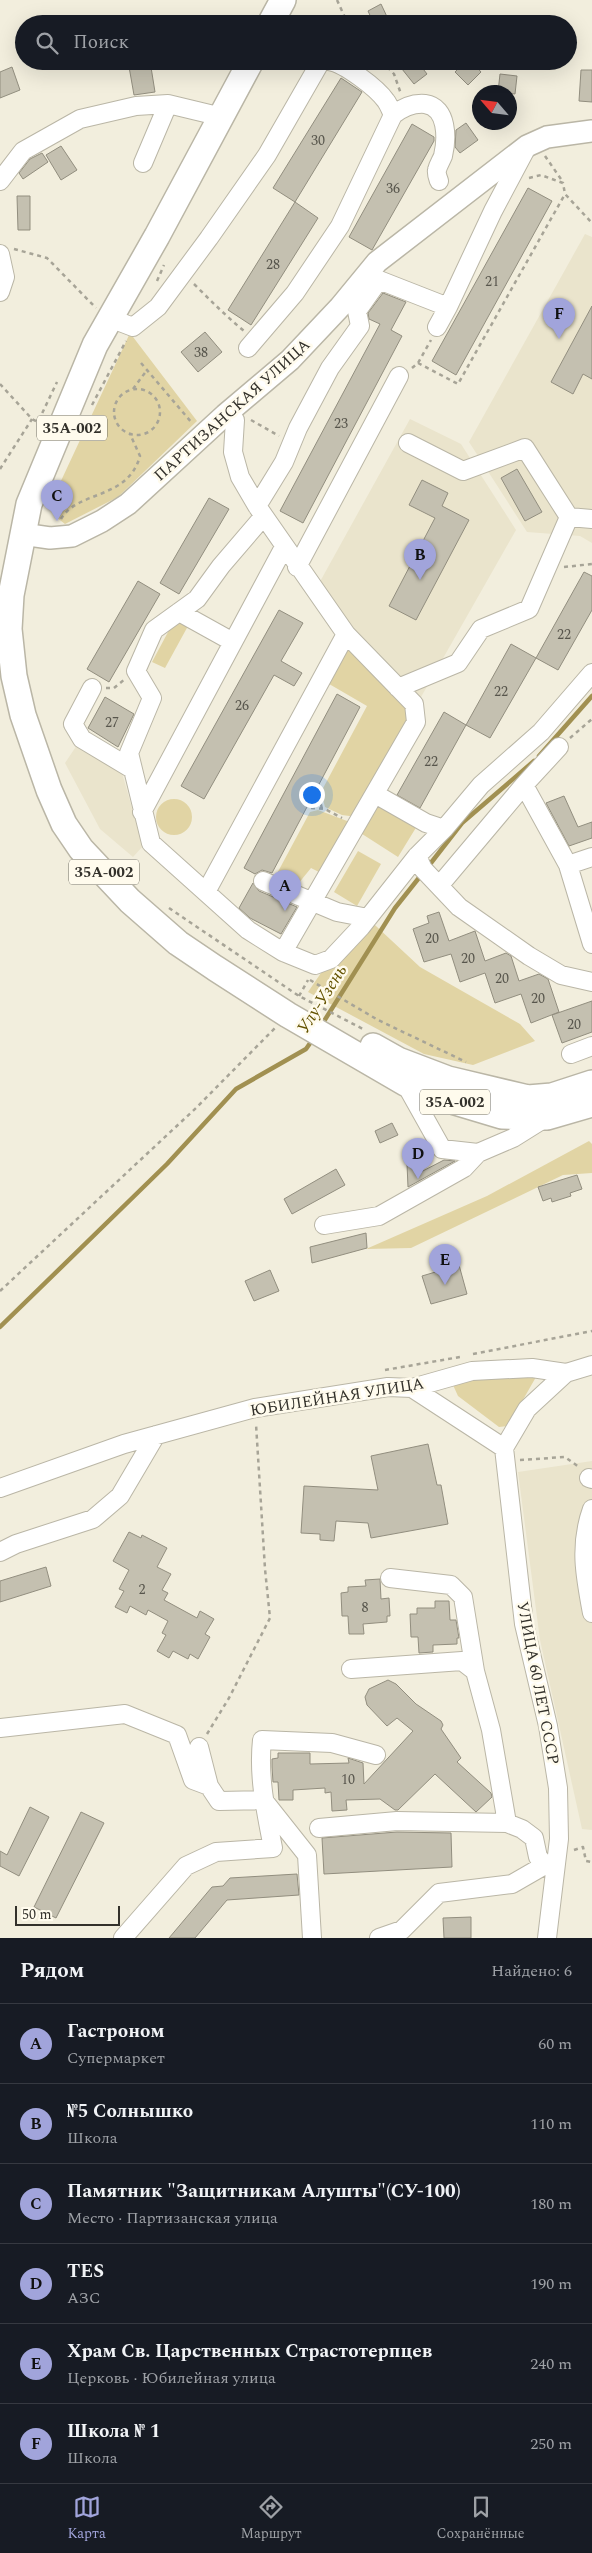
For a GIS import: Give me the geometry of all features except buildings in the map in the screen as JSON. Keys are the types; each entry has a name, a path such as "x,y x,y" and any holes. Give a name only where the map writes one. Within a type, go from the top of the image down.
{"highway":[{"path":"275,15 283,0"},
{"path":"284,15 291,0"},
{"path":"35,536 29,504 95,344 246,70"},
{"name":"35А-002","path":"255,70 62,452 42,504 10,633 23,715 49,790 64,824 81,849 130,901 178,943 334,1027 406,1063 448,1080 528,1098 552,1096 592,1083"},
{"name":"35А-002","path":"334,1027 406,1083 452,1101 502,1116 547,1117 592,1104"}],"main road":[{"name":"ПАРТИЗАНСКАЯ УЛИЦА","path":"35,536 72,536 102,521 128,504 228,412 290,360 340,307 377,262 531,144 547,137 592,131"}],"street":[{"path":"126,325 158,307 267,155 316,70"},
{"path":"347,70 400,111"},
{"path":"252,344 294,293 340,226 400,111 420,103 432,105 444,123 446,136 442,157 436,171 439,181"},
{"path":"143,163 168,104"},
{"path":"0,181 4,165 80,119 136,106 168,104 222,116"},
{"path":"437,328 503,191 531,144"},
{"path":"0,292 5,277 8,252"},
{"path":"448,307 379,280 357,311 360,326 330,368 291,443 260,512 197,598 154,630 136,671 152,698 129,753 151,843 248,930 312,972 331,959 368,918 422,866 444,829 481,785 541,732 592,673"},
{"path":"297,567 399,376"},
{"path":"228,412 235,420 233,452 240,477 260,512 346,634 414,704 416,722 284,952"},
{"path":"408,443 463,472 525,448 569,517"},
{"path":"569,517 592,519"},
{"path":"398,688 458,663 481,629 529,609 569,517"},
{"path":"142,812 284,547"},
{"path":"179,612 233,642"},
{"path":"206,892 346,634"},
{"path":"92,688 73,724 82,739 132,769"},
{"path":"439,886 524,784 559,747"},
{"path":"524,784 568,865 592,944"},
{"path":"374,794 426,823 444,829"},
{"path":"568,865 592,857"},
{"path":"422,866 459,907 529,956 561,975 592,982"},
{"path":"263,881 337,912 368,918"},
{"path":"571,1054 592,1046"},
{"path":"406,1083 442,1148 478,1153"},
{"path":"324,1225 379,1216 464,1168 478,1153 514,1138 547,1117"},
{"name":"ЮБИЛЕЙНАЯ УЛИЦА","path":"0,1488 156,1435 255,1408 388,1387 412,1388 472,1371 532,1368 566,1373 592,1366"},
{"path":"412,1388 505,1454 527,1408 566,1373"},
{"path":"0,1552 16,1544 93,1519 120,1496 156,1435"},
{"name":"УЛИЦА 60 ЛЕТ СССР","path":"505,1454 524,1624 548,1726 558,1788 559,1839 550,1865 547,1938"},
{"path":"592,1508 584,1532 586,1577 592,1613"},
{"path":"390,1578 451,1586 463,1597 475,1671 491,1730 507,1822"},
{"path":"351,1668 462,1662 475,1671"},
{"path":"0,1728 125,1714 177,1735 193,1780 209,1786"},
{"path":"123,1938 186,1866 216,1852 273,1848 264,1800 260,1762 262,1740 332,1743 376,1755"},
{"path":"199,1747 209,1786 219,1800 264,1800"},
{"path":"264,1800 307,1855 312,1938"},
{"path":"318,1828 397,1821 507,1822 522,1829 534,1838 538,1857 550,1865 512,1884 439,1893 402,1930 379,1938"}],"path":[{"path":"337,0 344,15"},
{"path":"390,70 394,74 400,111"},
{"path":"531,144 563,183 565,194 592,223"},
{"path":"503,191 524,183 531,176 541,175 563,183"},
{"path":"418,363 458,384 565,194"},
{"path":"8,252 47,258 97,309"},
{"path":"155,284 168,258"},
{"path":"196,286 217,305 224,316 252,344"},
{"path":"90,409 126,325"},
{"path":"399,376 418,363 437,328"},
{"path":"142,363 191,422 198,425"},
{"path":"35,536 66,511 116,487 136,470 140,456 130,434 119,425 115,411 120,397 134,390 147,370"},
{"path":"0,384 32,420 0,469"},
{"path":"130,434 145,434 152,430 156,425 160,410 158,403 148,392 134,390"},
{"path":"228,412 291,443"},
{"path":"547,568 592,564"},
{"path":"92,688 114,688 136,671"},
{"path":"559,747 592,719"},
{"path":"319,796 322,809"},
{"path":"311,808 322,809 340,818 358,822"},
{"path":"162,903 302,1009 334,1027"},
{"path":"312,972 378,1020 458,1058"},
{"path":"0,1291 302,1009 305,984"},
{"path":"380,1371 592,1331"},
{"path":"199,1747 228,1698 270,1618 265,1570 255,1408"},
{"path":"505,1454 565,1457 591,1478"},
{"path":"574,1858 574,1849 583,1847 586,1861 592,1862"}],"shaded area":[{"path":"585,234 592,237 592,543 580,536 527,532 469,442"},
{"path":"130,333 197,421 118,497 65,524 56,517 53,498"},
{"path":"410,419 461,444 516,530 421,697 350,632 317,587"},
{"path":"175,619 188,626 165,668 152,662"},
{"path":"347,640 404,698 412,721 357,817 342,815 325,807 321,792 367,706 324,681"},
{"path":"77,745 122,773 143,846 133,857 100,829 65,763"},
{"path":"174,799 181,800 187,804 191,810 191,824 187,830 181,834 174,835 167,834 161,830 157,824 156,817 157,810 161,804 167,800"},
{"path":"378,802 417,826 398,857 359,832"},
{"path":"318,810 355,824 321,873 311,868 294,889 273,881 310,812"},
{"path":"358,851 381,864 357,906 334,892"},
{"path":"362,913 420,967 520,1024 535,1041 473,1065 424,1054 308,992"},
{"path":"589,1141 592,1144 592,1173 563,1175 411,1248 366,1249 487,1196"},
{"path":"537,1372 508,1426 499,1427 458,1396 453,1385 460,1379"},
{"path":"592,1461 592,1830 582,1829 540,1640 518,1472"}],"waterway":[{"name":"Улу-Узень","path":"539,756 592,696"},
{"name":"Улу-Узень","path":"427,868 462,823 534,761"},
{"name":"Улу-Узень","path":"321,1026 395,908 422,874"},
{"name":"Улу-Узень","path":"0,1327 167,1164 236,1089 306,1049 313,1039"}],"place":[{"name":"Школа № 1","path":"559,339"},
{"name":"Памятник \"Защитникам Алушты\"(СУ-100)","path":"57,521"},
{"name":"№5 Солнышко","path":"420,580"},
{"name":"Гастроном","path":"285,911"},
{"name":"TES","path":"418,1179"},
{"name":"Храм Св. Царственных Страстотерпцев","path":"445,1285"}]}
